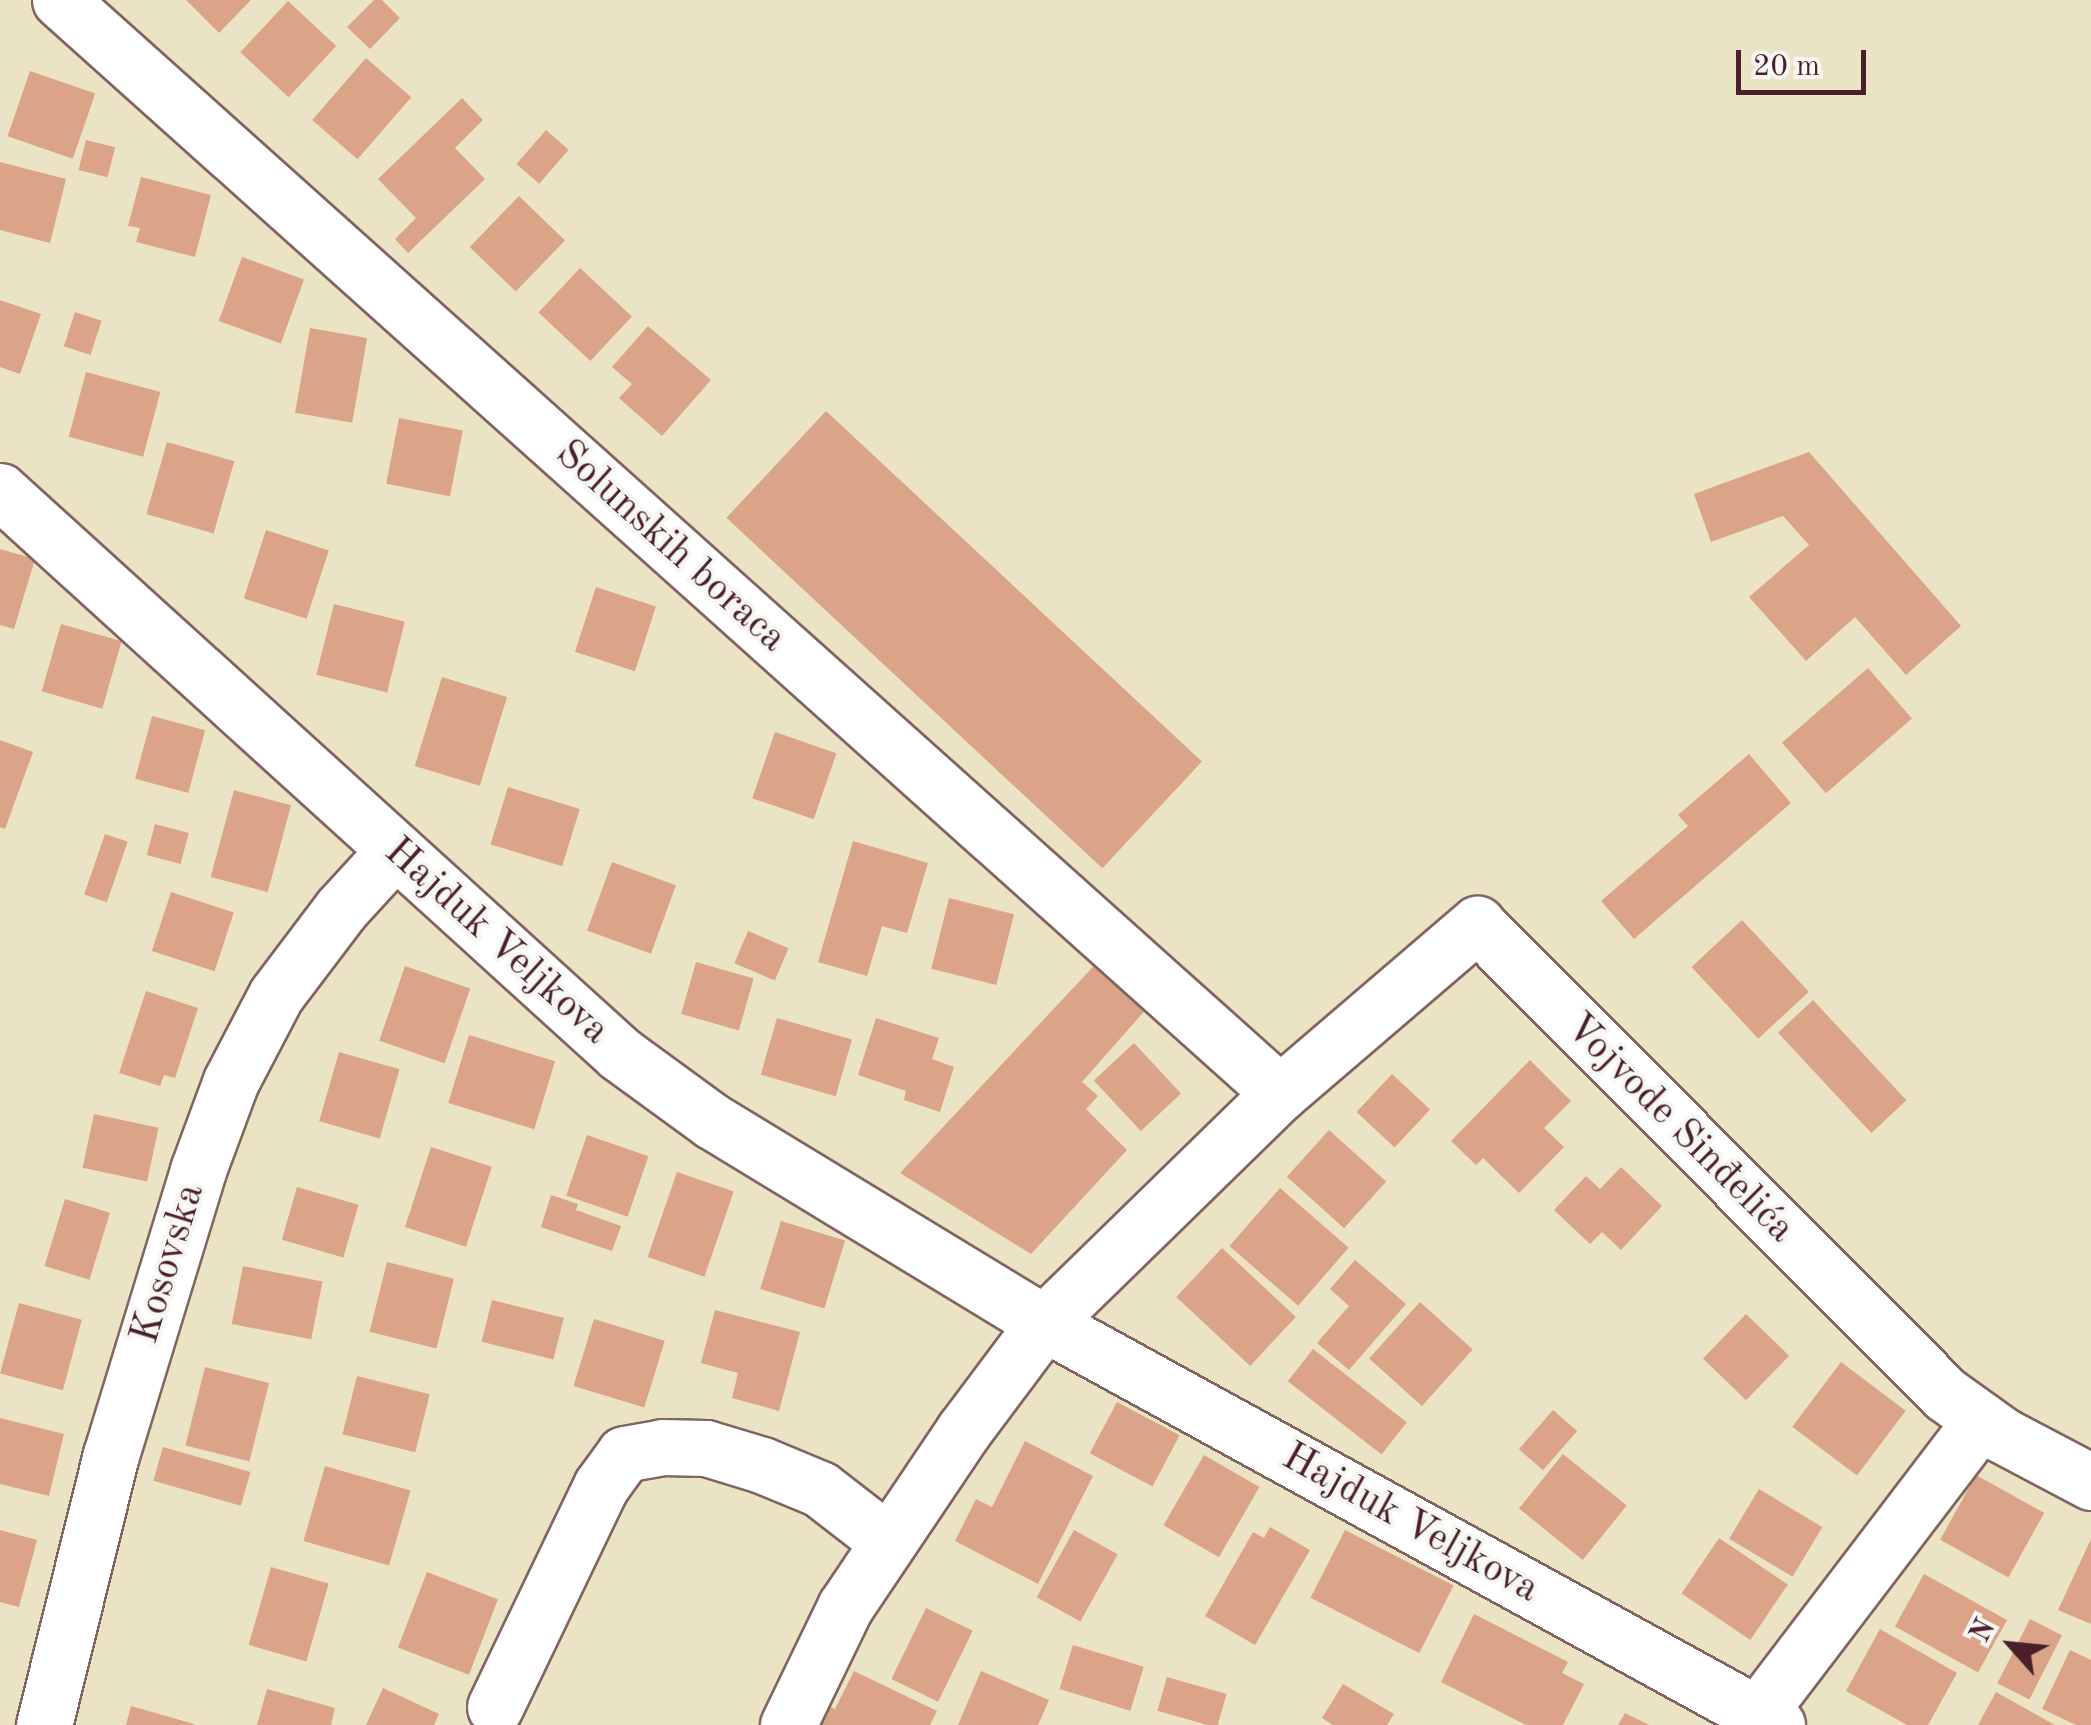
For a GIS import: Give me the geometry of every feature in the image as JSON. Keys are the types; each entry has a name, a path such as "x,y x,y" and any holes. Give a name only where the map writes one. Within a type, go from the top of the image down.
{"street":[{"name":"Solunskih boraca","path":"60,0 1280,1094"},
{"name":"Hajduk Veljkova","path":"0,491 620,1054 712,1121 1044,1323 1760,1722"},
{"name":"Kosovska","path":"44,1725 111,1454 198,1170 231,1082 276,995 341,909 395,850"},
{"name":"Vojvode Sinđelića","path":"1280,1094 1477,924 1894,1348 1981,1420 2091,1482"},
{"path":"788,1725 845,1607 887,1541 1044,1323 1280,1094"},
{"path":"1760,1722 1981,1420"},
{"path":"494,1707 601,1486 624,1454 662,1447 706,1448 762,1465 820,1489 887,1541"}],"building":[{"path":"186,0 251,0 219,33"},
{"path":"374,0 382,0 400,18 370,49 347,27"},
{"path":"288,1 336,46 289,97 240,52"},
{"path":"366,58 411,97 357,159 312,120"},
{"path":"30,71 95,93 73,159 8,136"},
{"path":"462,98 483,120 455,148 485,179 408,253 395,239 416,218 378,179"},
{"path":"546,130 569,150 539,184 516,164"},
{"path":"86,140 115,147 108,177 79,170"},
{"path":"0,162 66,179 50,243 0,230"},
{"path":"141,177 211,195 195,257 136,242 140,228 128,226"},
{"path":"519,196 565,240 516,292 470,247"},
{"path":"242,257 304,280 281,343 219,321"},
{"path":"580,268 632,316 590,361 538,313"},
{"path":"0,300 41,314 20,374 0,367"},
{"path":"75,312 102,321 91,355 64,346"},
{"path":"648,326 711,380 662,436 619,398 632,384 612,367"},
{"path":"310,328 367,338 352,423 295,413"},
{"path":"86,372 160,392 143,457 69,437"},
{"path":"826,411 1202,762 1102,868 726,518"},
{"path":"399,418 463,430 450,496 386,484"},
{"path":"167,442 234,461 214,533 146,514"},
{"path":"1809,452 1961,626 1906,675 1855,617 1806,661 1749,597 1809,545 1783,516 1711,542 1694,494"},
{"path":"266,530 329,550 307,619 244,598"},
{"path":"0,549 35,559 14,629 0,625"},
{"path":"596,587 656,606 635,671 575,652"},
{"path":"334,604 405,622 387,692 316,675"},
{"path":"61,624 122,641 102,709 42,691"},
{"path":"1868,668 1912,719 1826,793 1782,743"},
{"path":"442,677 507,697 480,786 415,766"},
{"path":"152,716 205,730 188,793 135,779"},
{"path":"775,732 836,753 814,819 752,798"},
{"path":"0,740 33,752 5,829 0,827"},
{"path":"1749,754 1791,803 1634,939 1601,901 1688,826 1678,815"},
{"path":"508,787 580,809 562,866 490,844"},
{"path":"234,790 291,805 268,892 211,877"},
{"path":"155,824 189,833 181,864 147,855"},
{"path":"105,834 128,842 107,902 84,895"},
{"path":"853,841 928,863 907,933 882,926 867,976 818,962"},
{"path":"612,862 676,885 651,954 587,931"},
{"path":"171,892 234,912 215,971 152,951"},
{"path":"949,898 1014,914 996,985 931,969"},
{"path":"1742,920 1809,992 1758,1039 1692,967"},
{"path":"748,931 789,948 775,980 734,963"},
{"path":"1105,954 1155,999 1082,1082 1098,1096 1086,1109 1127,1150 1031,1254 900,1173"},
{"path":"696,962 754,979 739,1030 681,1014"},
{"path":"405,966 470,988 445,1063 379,1041"},
{"path":"146,991 198,1008 175,1078 164,1075 160,1086 119,1073"},
{"path":"1813,1000 1906,1100 1871,1133 1778,1033"},
{"path":"777,1018 852,1039 836,1096 761,1075"},
{"path":"876,1018 939,1038 932,1059 954,1067 940,1112 904,1100 906,1091 858,1075"},
{"path":"469,1035 555,1061 534,1129 448,1103"},
{"path":"1134,1043 1181,1093 1141,1131 1094,1081"},
{"path":"339,1052 400,1069 380,1139 319,1121"},
{"path":"1530,1060 1571,1101 1544,1128 1564,1147 1519,1193 1483,1158 1476,1165 1451,1141"},
{"path":"1392,1074 1430,1109 1395,1147 1357,1112"},
{"path":"94,1114 159,1128 147,1182 83,1168"},
{"path":"1329,1130 1386,1182 1344,1228 1287,1177"},
{"path":"587,1135 648,1156 628,1217 566,1196"},
{"path":"431,1147 492,1167 466,1247 405,1227"},
{"path":"1621,1167 1662,1206 1621,1250 1602,1232 1590,1244 1554,1210 1586,1176 1600,1189"},
{"path":"677,1172 734,1192 704,1277 648,1257"},
{"path":"297,1187 359,1205 343,1258 282,1240"},
{"path":"1280,1188 1349,1248 1298,1306 1229,1246"},
{"path":"551,1195 578,1204 576,1210 621,1226 612,1251 541,1227"},
{"path":"65,1199 110,1213 89,1280 45,1266"},
{"path":"781,1221 845,1241 824,1308 760,1289"},
{"path":"1222,1248 1296,1317 1250,1366 1176,1297"},
{"path":"1355,1260 1406,1304 1349,1370 1317,1343 1349,1306 1330,1289"},
{"path":"387,1262 454,1279 437,1349 370,1332"},
{"path":"243,1266 323,1281 311,1339 232,1324"},
{"path":"492,1300 564,1318 553,1360 482,1342"},
{"path":"1420,1302 1473,1350 1422,1406 1369,1358"},
{"path":"19,1303 82,1320 63,1390 0,1374"},
{"path":"715,1310 800,1332 779,1411 732,1398 738,1373 701,1363"},
{"path":"1746,1314 1789,1356 1746,1400 1703,1359"},
{"path":"594,1319 665,1341 644,1408 574,1386"},
{"path":"1313,1349 1407,1422 1382,1455 1288,1381"},
{"path":"1841,1362 1906,1411 1857,1475 1792,1427"},
{"path":"205,1367 269,1383 249,1462 185,1446"},
{"path":"357,1376 430,1394 415,1452 342,1434"},
{"path":"1117,1402 1180,1435 1152,1487 1090,1453"},
{"path":"1553,1410 1577,1431 1543,1470 1519,1449"},
{"path":"0,1418 64,1434 49,1496 0,1484"},
{"path":"1025,1441 1093,1476 1038,1584 955,1541 976,1499 992,1507"},
{"path":"163,1447 250,1472 241,1506 153,1481"},
{"path":"1563,1454 1627,1506 1583,1560 1519,1508"},
{"path":"1204,1455 1259,1487 1219,1557 1164,1525"},
{"path":"325,1466 411,1491 389,1566 304,1541"},
{"path":"1976,1475 2044,1513 2008,1578 1940,1540"},
{"path":"1759,1489 1822,1527 1793,1577 1729,1539"},
{"path":"1270,1527 1310,1550 1255,1645 1205,1616 1253,1532 1264,1538"},
{"path":"0,1530 37,1540 19,1607 0,1602"},
{"path":"1074,1530 1118,1554 1080,1622 1037,1597"},
{"path":"1345,1530 1454,1585 1419,1653 1310,1598"},
{"path":"1719,1538 1788,1584 1750,1640 1682,1594"},
{"path":"2091,1539 2091,1624 2058,1610"},
{"path":"271,1567 329,1584 306,1661 249,1645"},
{"path":"427,1572 498,1599 469,1675 398,1648"},
{"path":"1924,1574 2007,1620 1978,1673 1895,1626"},
{"path":"926,1608 973,1631 938,1702 891,1679"},
{"path":"1474,1614 1568,1662 1562,1673 1584,1684 1563,1725 1526,1725 1441,1682"},
{"path":"2030,1619 2062,1635 2029,1699 1997,1683"},
{"path":"1880,1629 1957,1673 1928,1725 1907,1725 1846,1691"},
{"path":"1073,1645 1144,1667 1130,1711 1060,1689"},
{"path":"2070,1650 2091,1660 2091,1725 2076,1725 2042,1709"},
{"path":"854,1671 937,1711 930,1725 818,1725 827,1706 835,1709"},
{"path":"981,1671 1049,1700 1038,1725 958,1725"},
{"path":"1167,1677 1227,1694 1218,1725 1157,1711"},
{"path":"1343,1684 1394,1714 1387,1725 1333,1725 1322,1718"},
{"path":"383,1688 439,1714 434,1725 366,1725"},
{"path":"267,1689 335,1708 331,1725 257,1725"},
{"path":"1996,1692 2055,1725 1978,1725"},
{"path":"131,1706 194,1724 194,1725 126,1725"},
{"path":"1625,1713 1649,1725 1618,1725"}]}
